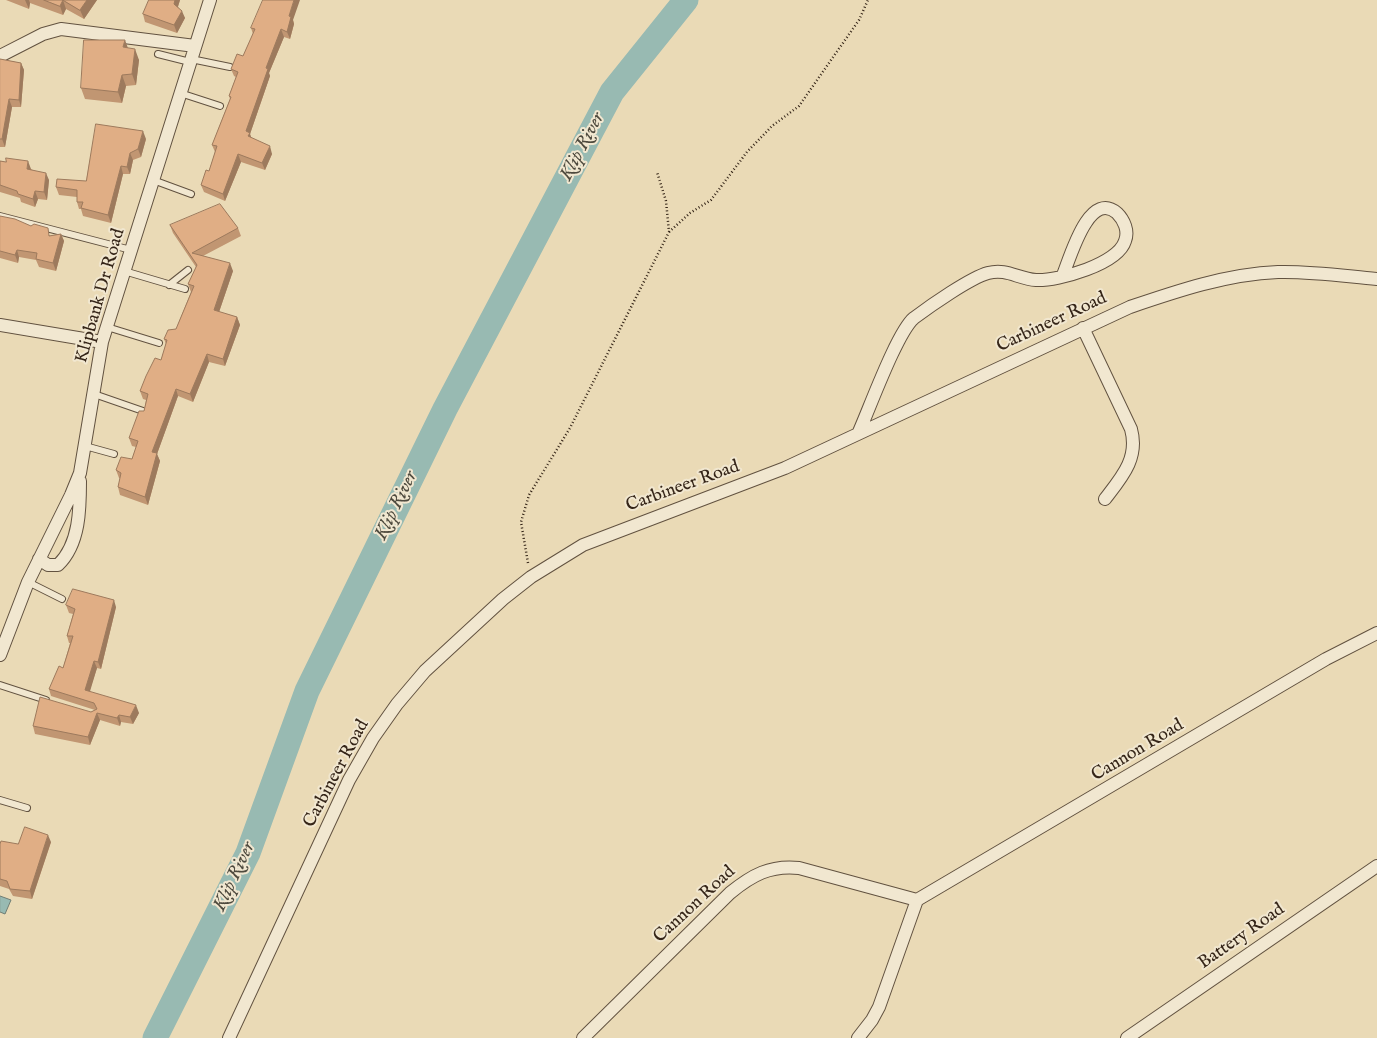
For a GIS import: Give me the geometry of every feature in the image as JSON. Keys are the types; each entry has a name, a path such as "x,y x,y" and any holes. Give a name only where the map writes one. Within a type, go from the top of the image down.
{"street":[{"name":"Klipbank Dr Road","path":"0,655 28,582 71,496 80,473 102,342 210,0"},
{"path":"0,56 43,34 61,29 195,46"},
{"path":"858,434 901,336 914,318 978,276 987,273 1010,272 1038,280 1064,275 1096,265 1120,250 1125,241 1126,230 1116,213 1110,210 1099,210 1088,218 1064,275"},
{"name":"Carbineer Road","path":"228,1038 349,780 373,738 397,704 426,671 503,599 531,577 583,545 786,468 1130,307 1177,291 1255,274 1300,273 1377,279"},
{"path":"0,325 102,342"},
{"path":"1083,328 1132,429 1135,443 1128,467 1105,499"},
{"path":"39,559 48,565 58,565 70,546 80,513 80,473"},
{"name":"Cannon Road","path":"582,1038 730,893 761,872 784,866 799,868 917,900 1326,659 1377,633"},
{"name":"Battery Road","path":"1127,1038 1377,866"},
{"path":"858,1038 879,1007 917,900"}],"lane":[{"path":"158,54 230,67"},
{"path":"180,93 220,106"},
{"path":"153,180 191,194"},
{"path":"0,216 131,250"},
{"path":"169,285 188,270"},
{"path":"124,271 185,289"},
{"path":"107,327 159,342"},
{"path":"94,394 143,411"},
{"path":"85,446 114,454"},
{"path":"28,582 62,599"},
{"path":"0,685 52,702"},
{"path":"0,800 27,808"}],"path":[{"path":"531,577 521,522 529,496 570,428 669,232 690,213 711,200 766,132 799,106 859,20 868,0"},
{"path":"657,172 666,201 669,232"}],"water":[{"path":"0,896 11,900 5,914 0,912"}],"building":[{"path":"44,0 63,0 60,6"},
{"path":"63,0 87,0 80,10"},
{"path":"149,0 175,0 174,4 182,11 174,25 143,14"},
{"path":"263,0 294,0 287,32 281,29 266,68 268,69 246,131 250,133 248,136 270,146 262,163 238,154 223,194 201,185 206,170 209,171 217,146 212,145 231,97 229,96 238,72 231,69 237,54 243,56 255,29 251,28"},
{"path":"84,40 125,40 123,47 135,49 132,74 122,75 118,92 81,88"},
{"path":"0,59 21,63 19,100 9,99 2,139 0,139"},
{"path":"96,124 143,131 138,149 130,153 127,167 121,166 108,215 81,208 83,202 77,202 77,190 56,187 57,179 86,181"},
{"path":"6,158 28,161 27,169 46,173 44,192 35,191 33,199 0,185 0,161 6,162"},
{"path":"220,204 238,228 192,253 230,263 214,310 237,317 223,359 207,354 190,394 176,389 152,452 157,453 145,497 118,487 121,473 116,470 121,457 132,459 138,441 129,438 139,411 144,411 148,394 140,391 155,358 161,360 167,340 164,339 168,330 176,329 194,286 188,284 197,265 170,225"},
{"path":"0,216 15,219 31,226 34,224 48,228 49,236 61,234 53,263 36,259 37,253 17,250 15,255 0,251"},
{"path":"73,589 114,600 98,662 94,661 85,690 136,705 130,717 119,715 117,718 97,713 88,737 33,726 40,697 91,712 97,709 94,703 49,689 59,666 63,668 73,636 67,636 75,609 66,605"},
{"path":"25,827 48,835 30,891 10,889 7,881 0,879 1,841 18,844"}],"waterway":[{"name":"Klip River","path":"155,1038 248,853 307,691 445,409 612,92 686,0"}]}
